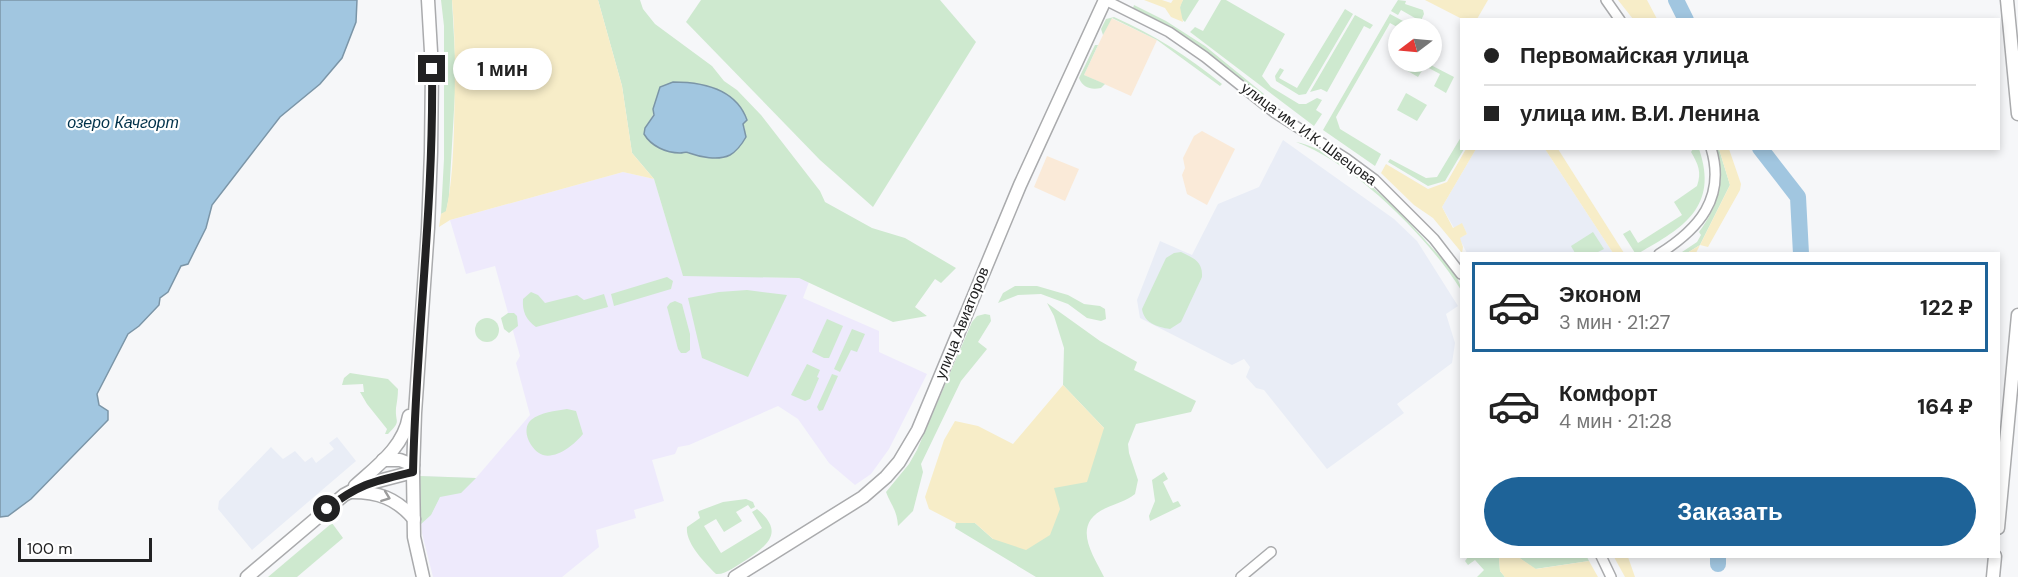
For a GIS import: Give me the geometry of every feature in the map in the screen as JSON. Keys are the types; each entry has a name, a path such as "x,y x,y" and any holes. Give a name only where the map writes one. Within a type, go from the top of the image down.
{"main road":[{"path":"423,577 416,547 413,469 417,368 428,228 432,115 428,0"},
{"name":"улица Авиаторов","path":"735,577 863,497 899,462 918,430 1020,185 1105,0"},
{"path":"2007,0 2018,114"},
{"path":"2000,507 2018,315"},
{"path":"247,577 347,494 383,460 405,434 417,368"},
{"path":"383,460 400,460 413,469"},
{"path":"347,494 363,485 413,469"},
{"path":"347,494 378,494 389,498 405,508 414,519"},
{"path":"1993,577 1995,558"}],"street":[{"name":"улица им. И.К. Швецова","path":"1105,0 1178,38 1275,113 1374,179 1434,239 1460,273"},
{"path":"1606,0 1619,18"},
{"path":"1662,252 1695,227 1707,209 1714,181 1715,167 1711,150"},
{"path":"1242,577 1271,552"},
{"path":"1602,558 1611,577"}],"shaded area":[{"path":"1111,18 1157,40 1131,96 1084,75"},
{"path":"1202,131 1235,149 1207,205 1187,194 1182,175 1185,168 1183,158 1194,136"},
{"path":"1283,140 1394,219 1417,241 1458,306 1446,314 1455,343 1452,363 1397,404 1404,413 1327,469 1264,390 1256,388 1246,377 1250,367 1244,359 1232,365 1140,318 1137,300 1160,241 1192,255 1218,204 1259,187"},
{"path":"1475,150 1546,150 1612,252 1466,252 1459,238 1467,234 1462,224 1454,228 1442,207"},
{"path":"1047,156 1079,169 1065,201 1034,187"},
{"path":"623,172 654,179 683,275 799,278 809,282 803,298 879,331 879,352 927,374 889,449 871,474 855,485 829,463 798,419 778,406 689,445 678,447 675,454 652,460 664,501 634,510 636,518 596,530 599,547 562,577 433,577 422,533 420,476 476,478 530,415 516,363 520,356 495,266 466,274 450,220"},
{"path":"337,437 356,461 252,550 218,509 219,501 271,447 283,459 295,451 305,462 312,457 316,463 334,449 329,443"}],"green space":[{"path":"441,0 452,0 456,75 449,197 446,212 441,214 444,159 444,26"},
{"path":"598,0 640,0 643,9 655,24 712,66 724,81 737,90 761,115 820,191 825,202 872,228 905,238 956,268 941,283 935,279 915,307 927,316 893,322 799,278 683,276 654,179 632,153 622,86","holes":["673,82 706,86 726,95 742,109 747,119 743,124 745,129 688,152 669,151 653,143 644,134 645,128"]},
{"path":"701,0 940,0 976,42 873,207 820,160 686,22"},
{"path":"1183,0 1199,0 1185,22 1180,12"},
{"path":"1221,0 1226,0 1285,34 1262,76 1271,87 1299,104 1306,104 1317,98 1322,100 1316,110 1322,114 1314,126 1190,32 1195,27 1203,31"},
{"path":"1398,0 1406,1 1405,4 1423,10 1424,14 1422,18 1415,18 1401,10 1398,15 1391,11"},
{"path":"1134,5 1166,21 1205,46 1264,94 1263,96 1183,35 1133,8"},
{"path":"1345,9 1353,14 1306,94 1299,95 1276,81 1275,76 1280,68 1284,70 1279,78 1297,88"},
{"path":"1390,14 1397,18 1388,18 1388,26 1336,117 1340,129 1381,154 1375,166 1323,130"},
{"path":"1355,15 1373,25 1370,29 1364,26 1327,92 1321,89 1310,92"},
{"path":"1114,17 1143,31 1170,47 1222,84 1220,86 1157,40 1112,18 1103,35 1101,29 1106,19"},
{"path":"1095,45 1098,45 1084,75 1105,84 1101,88 1094,89 1085,86 1079,78"},
{"path":"1442,71 1454,77 1446,93 1434,86 1440,74 1436,72"},
{"path":"1409,72 1421,72 1418,77"},
{"path":"1406,93 1427,105 1417,121 1397,110"},
{"path":"1460,139 1460,150 1463,150 1445,181 1428,186 1388,162 1390,159 1426,178 1437,177"},
{"path":"1296,142 1315,148 1334,158 1372,187 1448,265 1455,274 1460,289 1430,248 1388,204 1365,184 1318,152"},
{"path":"1699,150 1704,169 1704,186 1700,201 1683,224 1655,244 1641,252 1634,252 1623,234 1630,230 1638,243 1682,215 1674,202 1697,186 1699,176 1696,160 1691,152"},
{"path":"1716,150 1719,150 1730,185 1700,245 1689,252 1682,252 1697,242 1701,235 1699,232 1711,213 1720,182"},
{"path":"1593,232 1604,249 1598,252 1574,252 1571,246"},
{"path":"1181,252 1199,264 1202,277 1181,322 1170,329 1160,327 1145,318 1142,309 1166,258"},
{"path":"667,277 673,281 671,289 614,306 611,294"},
{"path":"1015,286 1037,286 1068,295 1084,304 1100,306 1105,309 1106,319 1101,321 1087,318 1068,304 1041,294 1018,295 998,303 1003,293"},
{"path":"747,290 787,295 748,377 702,358 688,298"},
{"path":"531,292 538,295 545,303 577,295 584,300 604,294 608,307 536,327 525,315 523,307 523,299"},
{"path":"675,301 682,304 690,334 690,350 686,353 681,353 678,349 667,307"},
{"path":"1047,303 1100,341 1137,362 1134,370 1196,401 1191,412 1136,424 1128,444 1138,480 1135,494 1095,515 1089,522 1087,531 1090,549 1104,577 1036,577 955,528 956,523 975,523 993,539 1054,487 1104,428 1063,385 1064,348 1054,316"},
{"path":"508,313 514,313 517,316 518,326 509,333 504,329 501,318"},
{"path":"990,315 991,321 978,342 987,349 961,381 921,464 923,472 913,511 898,526 895,512 886,492 909,464 917,450 972,322 977,316"},
{"path":"487,318 495,322 499,330 495,338 487,342 479,338 475,330 479,322"},
{"path":"827,319 843,326 829,358 824,358 812,352"},
{"path":"852,329 865,334 857,352 851,350 840,372 834,369"},
{"path":"807,364 820,370 810,399 805,401 791,395"},
{"path":"350,373 388,379 398,389 397,422 388,434 385,434 387,429 360,392 364,392 363,384 342,385 344,378"},
{"path":"832,374 838,376 823,410 819,411 817,407"},
{"path":"567,409 576,411 583,434 560,453 548,456 539,453 528,440 528,424 539,415"},
{"path":"1164,472 1168,479 1163,482 1173,503 1178,501 1181,506 1150,521 1149,516 1155,501 1152,480"},
{"path":"420,476 476,478 461,493 440,497 431,515 421,524"},
{"path":"746,499 753,502 755,507 751,509 748,505 736,512 742,521 724,532 716,519 704,526 721,553 762,528 752,512 757,509 770,525 772,531 770,538 761,549 746,560 728,571 716,574 692,546 687,527 700,518 699,511 723,502"},
{"path":"332,523 343,538 297,577 268,577"},
{"path":"1467,558 1499,558 1500,571 1505,577 1477,577 1484,570 1475,560 1468,565 1465,561"},
{"path":"1519,558 1588,558 1589,561 1535,569"}],"sand":[{"path":"452,0 598,0 622,86 632,153 654,179 623,172 450,220 439,227 441,214 446,211 453,160 455,64"},
{"path":"1144,0 1162,0 1171,3 1173,0 1183,0 1180,7 1183,22 1171,17 1165,8"},
{"path":"1425,0 1488,0 1478,18 1460,18"},
{"path":"1618,0 1647,0 1656,18 1632,18"},
{"path":"1465,150 1475,150 1442,207 1453,228 1462,223 1467,234 1460,238 1462,252 1433,218 1414,205 1381,173 1386,164 1428,189 1447,182"},
{"path":"1546,150 1559,150 1623,252 1612,252"},
{"path":"1719,150 1729,150 1741,184 1740,190 1708,247 1700,245 1730,185"},
{"path":"1700,245 1696,252 1689,252"},
{"path":"1063,385 1104,428 1087,482 1054,488 1060,509 1050,535 1026,550 993,539 975,523 956,523 929,509 925,497 944,440 955,421 978,426 1013,444"},
{"path":"1499,558 1520,558 1536,569 1589,561 1598,577 1505,577 1500,571"},
{"path":"1615,558 1628,558 1635,577 1625,577"}],"water":[{"name":"озеро Качгорт","path":"0,0 357,0 356,22 342,58 320,84 280,117 212,205 206,228 188,264 181,266 168,292 160,298 159,305 128,334 97,394 99,405 108,411 108,420 31,499 8,516 0,517"},
{"path":"673,82 717,89 735,101 747,120 743,124 746,137 735,151 725,157 715,158 687,152 675,153 659,148 647,138 644,134 645,128 654,115 653,109 660,87"}],"waterway":[{"path":"1676,0 1685,18"},
{"path":"1762,150 1798,197 1801,252"},
{"path":"1718,558 1718,564"}],"route":[{"path":"327,509 344,495 363,485 413,472 417,368 428,228 433,104 432,69"}]}
